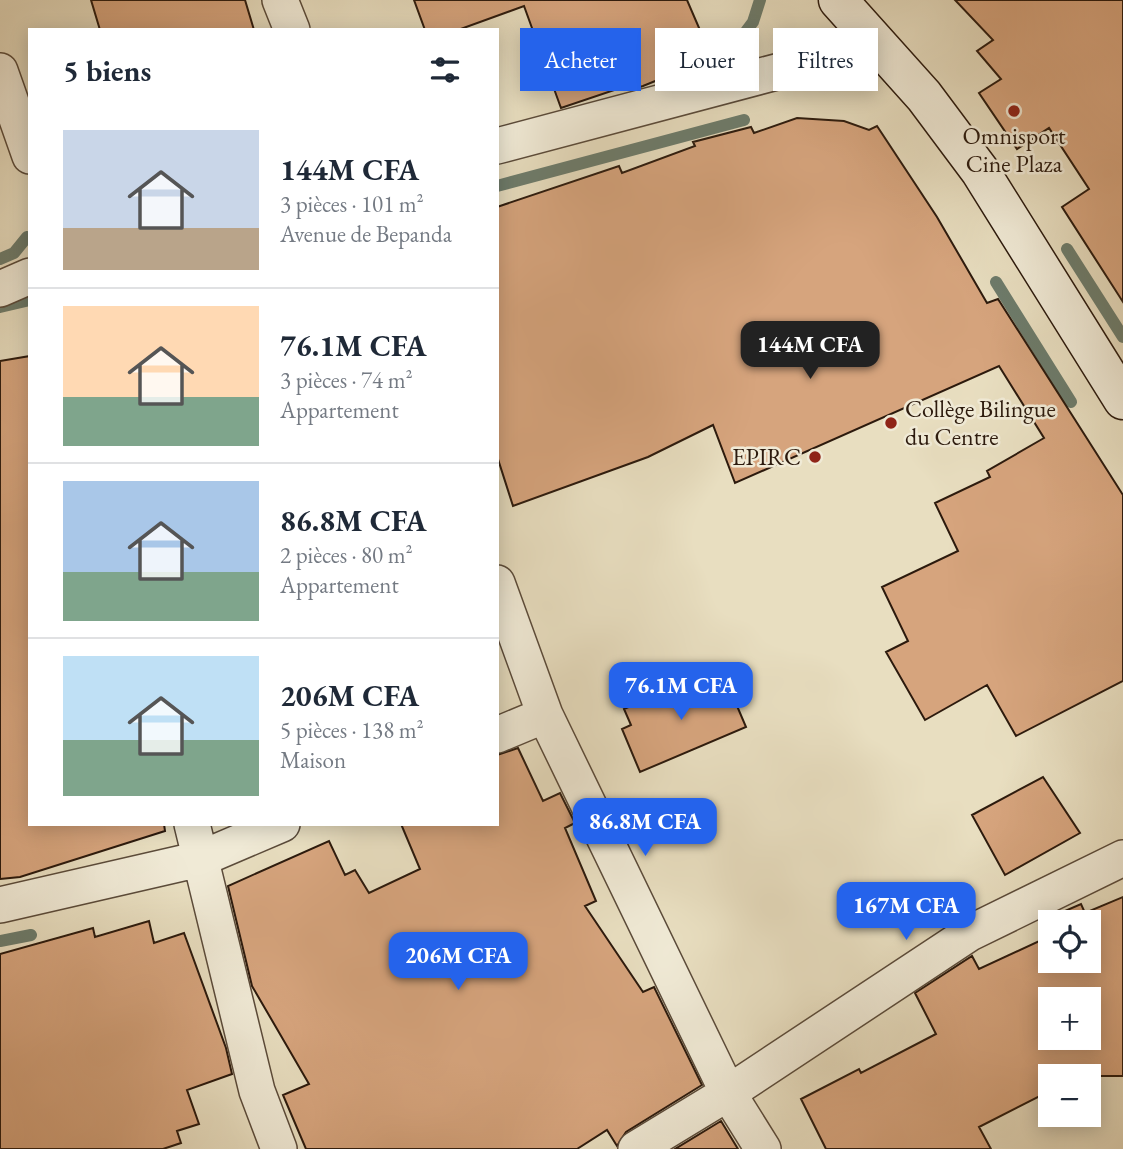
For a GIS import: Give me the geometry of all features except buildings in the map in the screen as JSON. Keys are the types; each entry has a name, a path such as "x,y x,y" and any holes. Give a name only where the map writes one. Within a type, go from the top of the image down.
{"main road":[{"path":"838,0 863,28"},
{"path":"878,45 924,96 980,171 1123,400"}],"street":[{"path":"280,0 291,28"},
{"path":"0,71 28,150"},
{"path":"499,145 773,73"},
{"path":"0,289 28,277"},
{"path":"499,588 545,715 728,1093 762,1149"},
{"path":"499,734 545,715"},
{"path":"192,826 257,1091 279,1149"},
{"path":"0,905 200,859 277,826"},
{"path":"636,1149 728,1093 970,933 1123,858"}],"waterway":[{"path":"748,28 760,0"},
{"path":"499,185 744,120"},
{"path":"0,259 14,253 27,237"},
{"path":"1067,249 1123,337"},
{"path":"996,282 1071,402"},
{"path":"0,307 28,300"},
{"path":"0,941 31,935"}],"place":[{"name":"Omnisport Cine Plaza","path":"1014,111"},
{"name":"Collège Bilingue du Centre","path":"891,423"},
{"name":"EPIRC","path":"815,457"}]}
